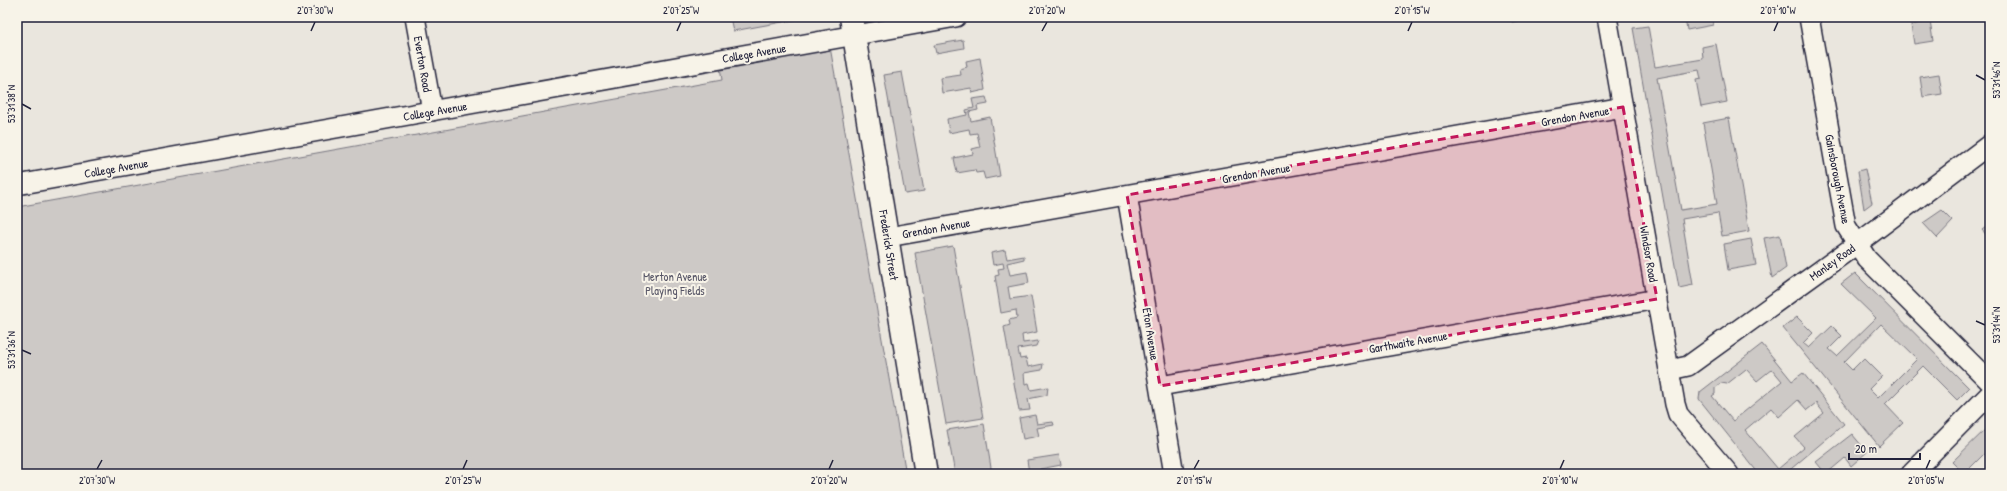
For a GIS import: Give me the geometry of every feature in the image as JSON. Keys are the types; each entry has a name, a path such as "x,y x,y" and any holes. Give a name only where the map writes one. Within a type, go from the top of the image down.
{"main road":[{"name":"Frederick Street","path":"852,26 926,474"}],"street":[{"name":"Everton Road","path":"415,17 432,111"},
{"name":"College Avenue","path":"17,185 432,111 852,26 956,17"},
{"name":"Windsor Road","path":"1606,17 1675,404 1678,414 1729,474"},
{"name":"Gainsborough Avenue","path":"1809,17 1846,226 1867,259 1990,382"},
{"name":"Grendon Avenue","path":"888,237 1623,107"},
{"name":"Manley Road","path":"1670,370 1688,366 1857,244 1990,144"},
{"name":"Eton Avenue","path":"1127,195 1174,474"},
{"name":"Garthwaite Avenue","path":"1160,386 1657,299"},
{"path":"1911,474 1990,394"}],"highlighted area":[{"path":"1623,107 1657,299 1160,386 1127,195"}],"green space":[{"path":"730,17 810,17 733,31"},
{"path":"1511,17 1537,17 1512,22"},
{"path":"1685,17 1712,17 1713,25 1687,30"},
{"path":"1930,21 1933,41 1914,44 1911,25"},
{"path":"1648,26 1655,67 1703,59 1702,47 1716,44 1727,102 1701,107 1696,80 1701,79 1699,70 1657,78 1681,210 1717,204 1703,123 1729,118 1749,231 1722,236 1718,213 1682,219 1693,285 1679,288 1633,28"},
{"path":"963,40 964,48 936,53 934,45"},
{"name":"Merton Avenue Playing Fields","path":"830,47 906,474 17,474 17,207 722,80 720,67"},
{"path":"980,58 985,90 972,93 971,88 942,93 940,78 961,75 960,69 967,67 966,61"},
{"path":"902,72 924,191 905,194 884,75"},
{"path":"1939,74 1942,94 1923,97 1920,77"},
{"path":"986,97 988,104 977,106 978,110 969,112 971,121 990,117 1000,176 985,179 983,172 976,173 975,170 957,173 954,158 973,154 972,149 980,147 977,133 970,134 969,129 949,133 947,119 967,115 966,110 974,108 972,99"},
{"path":"1865,169 1872,203 1864,209 1858,171"},
{"path":"1942,210 1953,221 1937,238 1923,223"},
{"path":"1990,224 1990,239 1982,230"},
{"path":"1780,235 1786,268 1772,278 1764,238"},
{"path":"1751,239 1756,265 1728,270 1724,244"},
{"path":"953,246 983,418 946,424 915,253"},
{"path":"1005,250 1007,259 1024,256 1024,259 1007,263 1010,275 1027,272 1029,283 1008,287 1010,299 1031,296 1037,332 1022,335 1023,343 1038,341 1036,346 1018,349 1020,359 1026,358 1028,367 1043,364 1042,370 1024,373 1025,384 1029,383 1031,390 1048,387 1047,395 1028,399 1030,410 1019,411 1004,327 1010,325 1009,320 1017,318 1016,310 1001,313 995,276 999,275 998,269 1004,268 1003,263 993,265 991,253"},
{"path":"1855,273 1969,388 1957,400 1923,366 1885,404 1903,423 1879,446 1783,328 1797,317 1813,333 1803,343 1809,348 1832,326 1842,336 1829,349 1837,356 1876,318 1841,284","holes":["1881,324 1917,359 1878,398 1869,389 1882,376 1864,358 1852,370 1844,362"]},
{"path":"1762,344 1792,381 1803,373 1844,424 1785,474 1759,474 1699,399 1700,392","holes":["1746,369 1757,381 1772,369 1782,381 1733,421 1712,396 1715,394 1715,388 1721,383 1727,384","1798,400 1807,410 1816,403 1824,413 1795,437 1804,447 1778,469 1745,430 1771,408 1779,417"]},
{"path":"1035,415 1037,424 1053,422 1054,425 1037,428 1039,436 1023,439 1019,418"},
{"path":"984,424 992,474 955,474 947,430"},
{"path":"1990,425 1990,448 1964,474 1952,462"},
{"path":"1852,434 1867,452 1851,466 1845,458 1826,474 1816,462"},
{"path":"1059,455 1061,465 1040,469 1041,474 1037,474 1037,471 1029,473 1027,460"}]}
